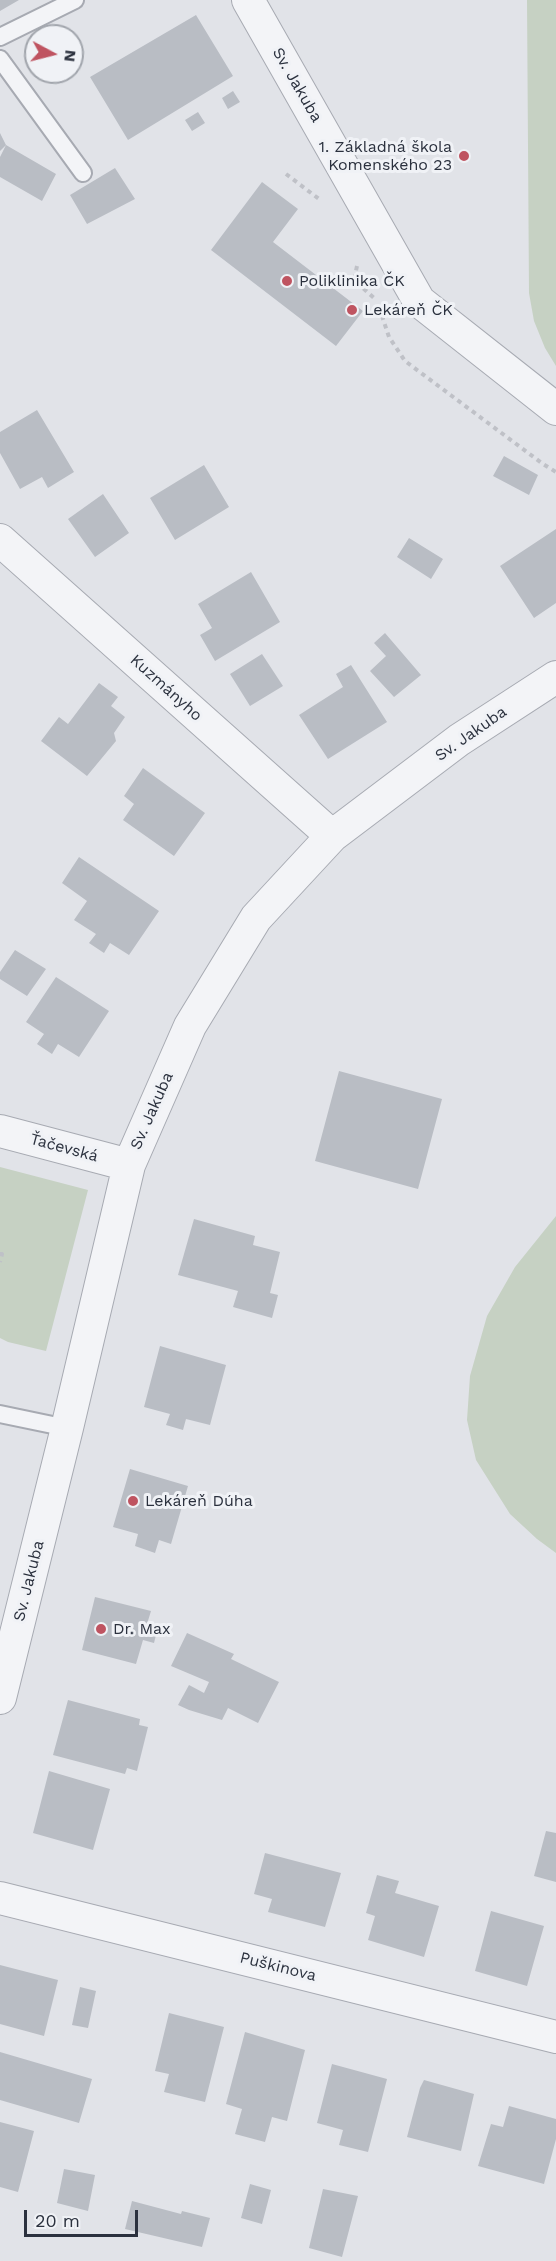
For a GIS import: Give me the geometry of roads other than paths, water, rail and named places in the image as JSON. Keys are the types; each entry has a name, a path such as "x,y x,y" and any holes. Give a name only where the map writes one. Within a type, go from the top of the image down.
{"street":[{"name":"Sv. Jakuba","path":"248,0 419,301 556,409"},
{"name":"Kuzmányho","path":"0,540 332,836"},
{"name":"Sv. Jakuba","path":"0,1698 129,1165 190,1026 256,918 332,836 459,740 556,677"},
{"name":"Ťačevská","path":"0,1131 129,1165"},
{"name":"Puškinova","path":"0,1898 556,2037"}],"lane":[{"path":"0,37 75,0"},
{"path":"0,59 83,173"},
{"path":"0,1414 67,1428"}],"place":[{"name":"1. Základná škola Komenského 23","path":"464,156"},
{"name":"Poliklinika ČK","path":"287,281"},
{"name":"Lekáreň ČK","path":"352,310"},
{"name":"Lekáreň Dúha","path":"133,1501"},
{"name":"Dr. Max","path":"101,1629"}]}
